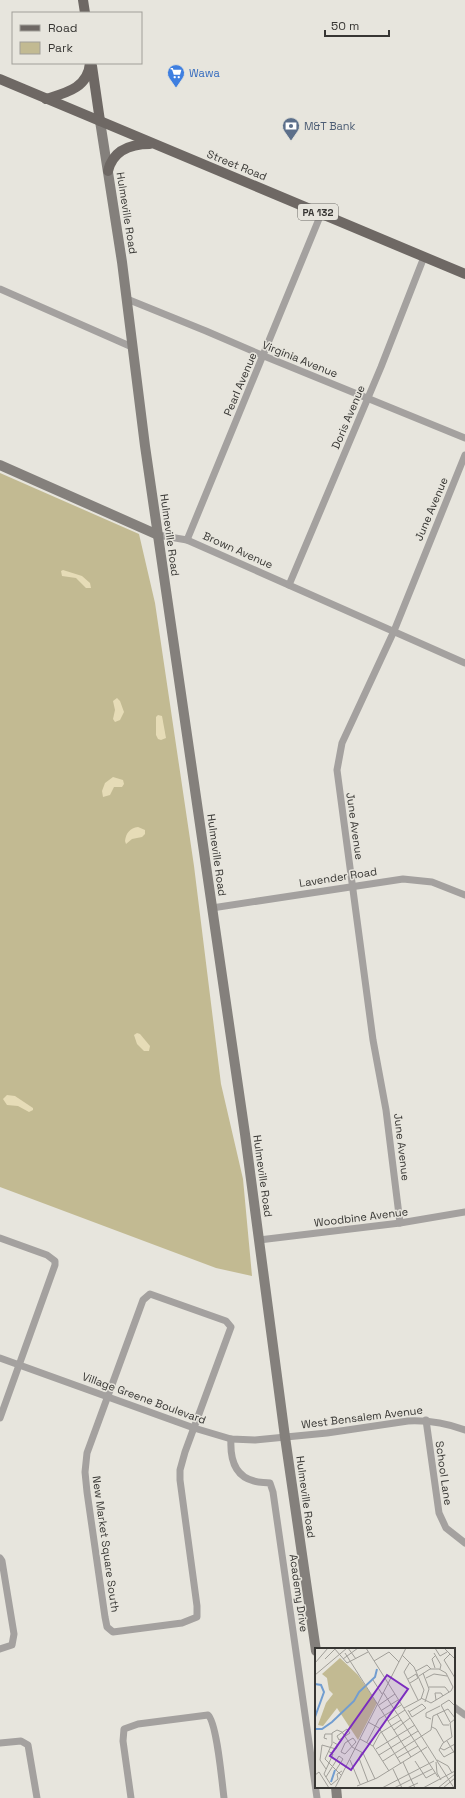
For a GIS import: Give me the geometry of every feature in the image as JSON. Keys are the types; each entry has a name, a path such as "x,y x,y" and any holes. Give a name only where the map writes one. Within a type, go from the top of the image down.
{"main road":[{"path":"83,0 84,12"},
{"path":"46,99 66,94 78,87 87,75 91,64"},
{"name":"Hulmeville Road","path":"91,64 127,300 132,347 158,534 316,1648"},
{"name":"Street Road","path":"0,79 465,274"},
{"path":"108,171 113,158 124,148 142,144 153,144"},
{"name":"Brown Avenue","path":"0,465 158,534"},
{"path":"336,1788 338,1798"}],"street":[{"name":"Pearl Avenue","path":"188,540 322,214"},
{"name":"Doris Avenue","path":"289,586 368,398 424,257"},
{"path":"0,289 132,347"},
{"name":"Virginia Avenue","path":"127,300 465,438"},
{"name":"June Avenue","path":"400,1223 386,1110 373,1040 337,770 342,743 394,631 465,455"},
{"name":"Brown Avenue","path":"158,534 188,540 465,663"},
{"name":"Lavender Road","path":"212,908 413,878 432,882 465,895"},
{"name":"Woodbine Avenue","path":"259,1240 400,1223 465,1212"},
{"path":"0,1238 47,1255 55,1261 52,1275 0,1418"},
{"path":"107,1397 144,1300 146,1296 155,1295 226,1321 231,1327 194,1428"},
{"name":"Village Greene Boulevard","path":"0,1358 194,1428 231,1439 255,1440 285,1437"},
{"name":"New Market Square South","path":"107,1397 86,1454 85,1472 105,1617 107,1627 113,1632 182,1623 197,1618 198,1606 180,1480 182,1461 194,1428"},
{"name":"West Bensalem Avenue","path":"285,1437 426,1420 439,1422 465,1430"},
{"name":"School Lane","path":"426,1420 439,1513 446,1528 465,1543"},
{"name":"Academy Drive","path":"231,1439 231,1458 239,1473 251,1481 270,1483 273,1492 315,1784"},
{"path":"0,1558 2,1561 14,1634 12,1645 0,1649"},
{"path":"455,1708 465,1715"},
{"path":"131,1798 122,1742 124,1729 138,1724 204,1715 208,1715 212,1720 224,1798"},
{"path":"0,1743 21,1741 28,1745 37,1798"},
{"name":"Academy Drive","path":"316,1788 317,1798"}],"green space":[{"path":"0,473 139,534 155,603 194,866 221,1084 243,1179 252,1276 216,1268 0,1187"}],"sand":[{"path":"63,570 82,576 90,583 91,588 86,588 76,578 62,576 61,571"},
{"path":"117,698 120,701 124,712 120,720 115,722 113,719 115,710 113,701"},
{"path":"158,715 162,716 166,738 161,740 158,739 156,735 156,717"},
{"path":"113,777 123,780 124,784 122,787 114,787 110,795 103,797 102,791 105,783"},
{"path":"138,827 145,830 145,834 142,837 132,839 126,844 125,841 127,833 133,828"},
{"path":"137,1033 140,1034 150,1046 149,1051 144,1051 137,1044 134,1035"},
{"path":"7,1095 15,1096 33,1108 33,1110 29,1112 18,1106 7,1105 3,1099"}],"place":[{"name":"Wawa","path":"176,88"},
{"name":"M&T Bank","path":"291,141"}]}
